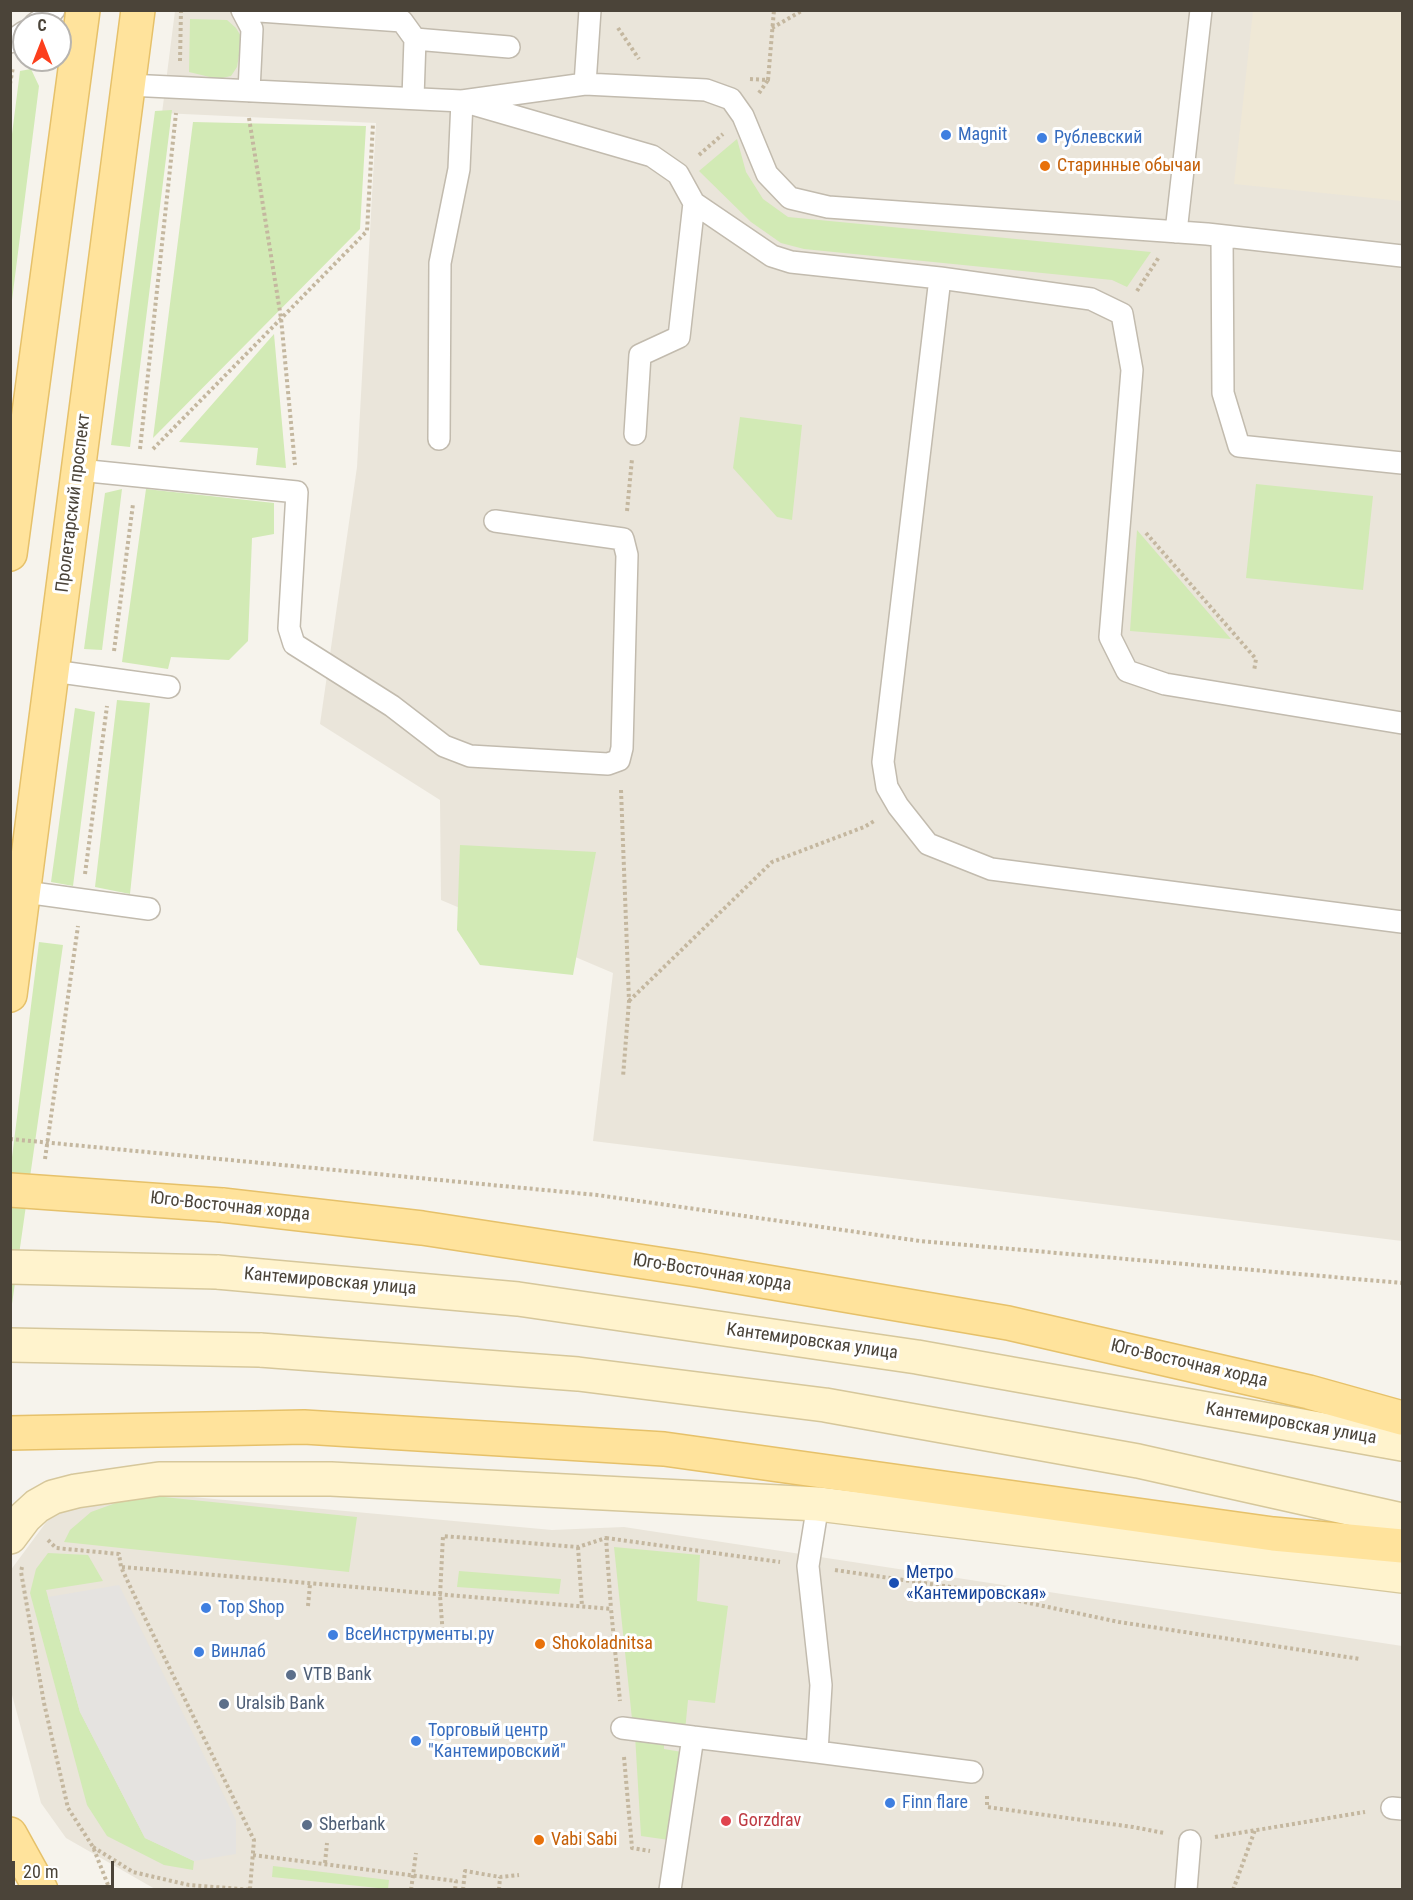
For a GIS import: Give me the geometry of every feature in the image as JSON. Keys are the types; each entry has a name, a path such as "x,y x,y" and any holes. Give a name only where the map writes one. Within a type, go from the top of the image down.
{"main road":[{"path":"10,554 83,10"},
{"name":"Пролетарский проспект","path":"10,995 138,10"},
{"name":"Юго-Восточная хорда","path":"10,1190 222,1204 422,1228 697,1270 1008,1323 1309,1392 1402,1418"},
{"name":"Кантемировская улица","path":"10,1266 217,1272 518,1299 917,1357 1402,1444"},
{"path":"10,1345 260,1350 578,1374 825,1406 1138,1461 1402,1520"},
{"path":"10,1433 316,1428 664,1449 916,1482 1273,1534 1402,1546"},
{"path":"17,1550 25,1517 54,1497 76,1491 159,1479 331,1479 818,1504 1402,1576"},
{"path":"10,1834 41,1890"}],"lane":[{"path":"248,100 252,29 244,10 402,21 415,39 413,98"},
{"path":"585,84 590,10"},
{"path":"1176,232 1201,10"},
{"path":"415,39 509,47"},
{"path":"128,85 179,88 248,100 375,96 462,101 585,84 706,90 731,99 743,116 767,174 790,198 828,207 1176,232 1402,256"},
{"path":"462,101 652,156 678,174 694,203 772,256 791,262 940,278 1091,299 1122,314 1132,370 1110,638 1127,671 1165,684 1402,723"},
{"path":"439,439 440,263 459,169 462,101"},
{"path":"635,434 640,355 679,337 694,203"},
{"path":"1222,236 1223,393 1239,446 1402,463"},
{"path":"940,278 883,762 887,787 898,806 928,844 991,868 1402,922"},
{"path":"79,470 137,472 297,492 289,628 294,644 392,706 444,746 470,756 608,764 620,760 627,555 623,539 495,520"},
{"path":"53,671 169,687"},
{"path":"25,892 81,902 149,909"},
{"path":"817,1752 821,1685 808,1566 818,1504"},
{"path":"622,1728 972,1772"},
{"path":"670,1890 693,1737"},
{"path":"1186,1890 1190,1841"}],"path":[{"path":"44,1166 137,472 179,88 181,10"},
{"path":"746,79 768,80 774,10"},
{"path":"772,28 803,10"},
{"path":"611,19 642,63"},
{"path":"137,472 366,231 375,96"},
{"path":"248,100 281,318 297,492"},
{"path":"678,174 743,116"},
{"path":"1122,314 1176,232"},
{"path":"627,517 631,465"},
{"path":"1122,505 1256,659 1251,698"},
{"path":"620,760 629,1001 623,1077"},
{"path":"629,1001 772,862 864,826"},
{"path":"10,1139 597,1196 920,1241 1402,1283"},
{"path":"43,1535 56,1548 119,1554 121,1567 254,1840 251,1889 189,1884 134,1872 93,1847"},
{"path":"443,1636 440,1596 443,1536 578,1547 606,1538 632,1848"},
{"path":"578,1547 582,1606"},
{"path":"17,1550 44,1703 68,1808 93,1847 110,1890"},
{"path":"121,1567 611,1609"},
{"path":"308,1606 310,1584"},
{"path":"958,1588 1119,1622 1360,1659"},
{"path":"972,1772 987,1786 987,1807 1151,1829 1190,1841 1397,1808"},
{"path":"1233,1890 1255,1830"},
{"path":"325,1863 327,1843"},
{"path":"411,1890 416,1853"},
{"path":"253,1855 456,1881 455,1890"},
{"path":"463,1890 465,1871 500,1876 519,1875"},
{"path":"499,1890 500,1876"}],"shaded area":[{"path":"175,11 1402,11 1402,1241 593,1141 613,973 441,900 440,800 320,724 357,467 376,123 162,113"},
{"path":"1253,11 1402,11 1402,201 1234,184"},
{"path":"149,1493 552,1530 624,1527 1402,1646 1402,1889 155,1889 66,1838 41,1803 11,1691 10,1571 53,1513"},
{"path":"119,1585 236,1820 236,1854 194,1861 145,1838 80,1712 48,1597"}],"green space":[{"path":"190,19 227,20 236,28 242,38 237,67 231,76 218,79 189,72"},
{"path":"20,72 32,72 39,86 11,308 11,142"},
{"path":"172,110 130,447 111,445 155,111"},
{"path":"193,122 366,126 360,229 153,438"},
{"path":"737,139 746,172 763,199 788,217 1151,252 1127,287 1112,280 804,249 781,243 751,222 699,171"},
{"path":"274,334 286,468 256,465 258,448 179,442"},
{"path":"740,417 802,425 792,520 777,517 733,468"},
{"path":"1256,484 1373,496 1363,590 1246,578"},
{"path":"122,489 102,650 84,649 105,493"},
{"path":"146,489 274,503 274,534 252,538 248,641 229,660 171,657 168,669 122,662"},
{"path":"1137,530 1231,639 1130,631"},
{"path":"117,700 150,703 130,894 95,887"},
{"path":"75,708 95,712 73,886 51,882"},
{"path":"460,845 596,852 573,975 480,965 457,930"},
{"path":"39,942 63,945 11,1311 11,1165"},
{"path":"154,1496 357,1517 349,1572 64,1542 70,1530 91,1512 124,1500"},
{"path":"614,1547 700,1555 697,1601 728,1606 715,1703 688,1700 685,1731 632,1719"},
{"path":"48,1553 88,1555 103,1581 46,1590 80,1712 145,1838 194,1861 193,1870 164,1865 107,1836 87,1805 30,1593 36,1569"},
{"path":"459,1571 561,1579 559,1594 457,1587"},
{"path":"635,1735 664,1738 664,1749 682,1752 669,1840 641,1836"},
{"path":"273,1866 389,1880 388,1889 272,1877"}],"place":[{"name":"Magnit","path":"946,135"},
{"name":"Рублевский","path":"1042,138"},
{"name":"Старинные обычаи","path":"1045,166"},
{"name":"Метро «Кантемировская»","path":"894,1583"},
{"name":"Top Shop","path":"206,1608"},
{"name":"ВсеИнструменты.ру","path":"333,1635"},
{"name":"Shokoladnitsa","path":"540,1644"},
{"name":"Винлаб","path":"199,1652"},
{"name":"VTB Bank","path":"291,1675"},
{"name":"Uralsib Bank","path":"224,1704"},
{"name":"Торговый центр \"Кантемировский\"","path":"416,1741"},
{"name":"Finn flare","path":"890,1803"},
{"name":"Gorzdrav","path":"726,1821"},
{"name":"Sberbank","path":"307,1825"},
{"name":"Vabi Sabi","path":"539,1840"}]}
